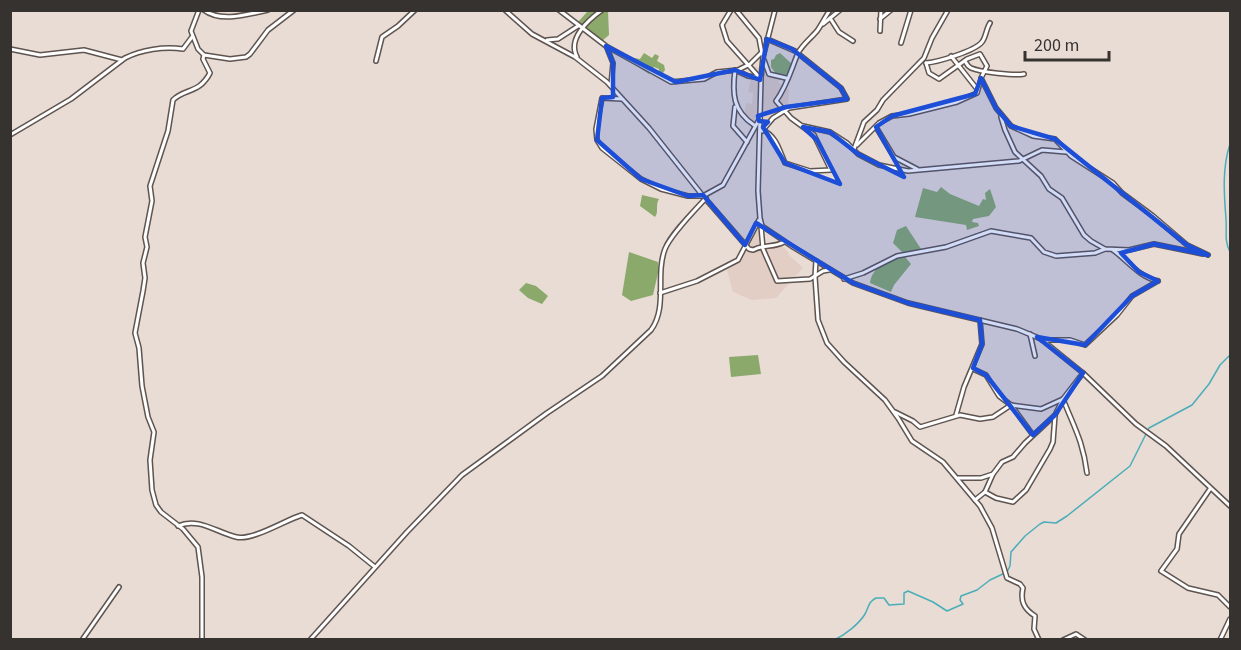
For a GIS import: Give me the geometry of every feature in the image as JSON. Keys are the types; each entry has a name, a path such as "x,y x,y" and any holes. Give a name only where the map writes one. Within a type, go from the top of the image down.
{"street":[{"path":"199,10 191,31 198,49 204,55 230,60 246,57 268,30 294,10"},
{"path":"204,10 220,17 268,10"},
{"path":"376,61 382,37 415,10"},
{"path":"505,10 524,28 579,60 611,85 745,245 753,251 762,246 774,246 784,242"},
{"path":"559,10 606,46 672,82 704,80 717,72 735,70 748,65 763,54"},
{"path":"543,40 558,39 580,27 602,10"},
{"path":"761,78 724,36 722,23 734,10 756,33 761,42 769,74 787,78"},
{"path":"775,10 763,54 761,78 758,159 762,246 777,281 815,278 822,271 830,270"},
{"path":"819,29 830,10"},
{"path":"763,130 773,136 785,163 810,171 831,170 817,140 791,118 776,101 784,92 787,78 793,70 798,55 819,29 840,10"},
{"path":"880,30 881,10"},
{"path":"880,19 891,10"},
{"path":"901,43 911,10"},
{"path":"854,149 864,122 919,65 948,10"},
{"path":"830,18 838,32 853,41"},
{"path":"919,65 937,62 976,47 983,41 990,23"},
{"path":"579,60 574,47 580,27"},
{"path":"10,135 27,123 65,103 133,54 165,48 183,49 192,37"},
{"path":"760,136 773,118 783,110 799,105 814,105 847,99 841,88 792,49 767,39"},
{"path":"606,46 613,63 611,85"},
{"path":"10,49 40,55 84,50 122,60"},
{"path":"854,149 876,127 892,116 957,102 977,93 983,71 987,66 977,53 939,80 928,73 926,63"},
{"path":"202,639 202,577 198,547 161,512 156,505 152,490 150,466 154,432 148,417 142,386 139,348 135,333 144,284 143,267 147,247 145,237 152,201 150,186 168,131 173,100 200,86 210,73 204,55"},
{"path":"951,56 977,89"},
{"path":"965,61 969,67 983,71 1024,74"},
{"path":"735,70 748,76 761,78"},
{"path":"735,70 733,126 747,142"},
{"path":"981,78 1000,115 1012,146 1022,159 1041,176 1049,189 1062,198 1084,235 1105,249 1129,250 1154,244 1208,255 1187,245 1122,193 1113,183 1098,172 1080,164 1055,139 1026,133 1011,126 1000,115"},
{"path":"624,99 602,98 596,129 597,140 602,148 646,182 688,196 704,197"},
{"path":"735,106 754,125"},
{"path":"310,639 406,532 462,475 547,412 602,376 648,333 657,321 660,276 665,249 704,197 723,185 761,116"},
{"path":"802,125 830,132 858,154 882,166 908,171 1008,162 1022,159 1042,150 1067,153"},
{"path":"876,127 894,157 919,170"},
{"path":"660,293 689,285 738,260 760,218"},
{"path":"761,224 784,242 844,279 908,303 980,320 1041,339 1083,373 1136,424 1166,447 1230,506"},
{"path":"844,279 863,273 897,256 946,247 991,231 1031,238 1044,252 1056,256 1095,253 1105,249"},
{"path":"1041,339 1070,340 1085,345 1117,315 1132,296 1158,281 1139,272 1113,250"},
{"path":"816,261 818,320 827,343 844,362 885,399 912,441 936,456 958,478 975,500 991,524 1007,578 1022,586 1025,610 1035,616 1034,629 1039,639"},
{"path":"956,415 964,387 982,344 980,320"},
{"path":"1030,334 1035,356"},
{"path":"973,368 984,373 999,396 1011,405 1033,435"},
{"path":"985,492 996,498 1013,502 1026,490 1051,446 1055,415 1063,399 1083,373"},
{"path":"894,412 913,421 918,427 956,415 984,419 998,416 1011,405 1041,409 1063,399"},
{"path":"1063,399 1069,417 1077,427 1087,473"},
{"path":"975,500 985,492 993,474 1002,462 1013,457 1055,415"},
{"path":"958,478 981,478 993,474"},
{"path":"1210,489 1179,534 1177,549 1161,571 1188,588 1218,595 1230,607"},
{"path":"178,526 194,521 234,537 244,537 282,525 302,515 349,546 375,567"},
{"path":"82,639 119,587"},
{"path":"1220,639 1230,619"},
{"path":"1063,639 1076,634 1085,639"}],"highlighted area":[{"path":"767,39 792,49 841,88 847,99 786,107 758,116 759,121 768,122 763,127 785,163 840,184 817,140 803,127 830,132 858,154 904,177 876,127 892,116 975,94 981,78 996,108 1011,126 1055,139 1187,245 1208,255 1154,244 1121,253 1139,272 1158,281 1132,296 1085,345 1037,337 1083,373 1055,415 1033,435 986,375 973,368 982,344 980,320 908,303 853,283 756,223 745,245 703,195 688,196 641,179 597,140 602,98 613,97 613,63 606,46 676,82 735,70 760,80"}],"shaded area":[{"path":"754,66 779,78 779,83 789,90 788,109 769,124 750,120 750,117 744,116 746,103 752,104 753,93 748,92"},
{"path":"754,229 759,231 759,249 771,248 780,244 803,268 776,298 752,300 733,292 727,270 739,261"}],"green space":[{"path":"588,11 608,11 609,35 602,41 578,22"},
{"path":"644,53 652,58 655,54 659,56 657,61 664,65 665,70 661,76 659,69 654,67 649,74 634,64 634,58 640,59"},
{"path":"780,53 793,65 788,75 785,76 778,75 771,67 771,60"},
{"path":"941,187 950,194 979,206 983,199 986,200 985,193 990,189 996,207 989,216 973,219 972,222 978,223 979,226 967,230 966,225 915,217 923,188 937,192"},
{"path":"642,195 659,199 655,217 640,206"},
{"path":"906,226 923,252 905,255 893,243 897,230"},
{"path":"629,252 658,262 653,295 631,301 622,295"},
{"path":"905,257 911,264 891,292 870,283 874,272 883,264"},
{"path":"526,283 536,286 548,296 542,304 528,298 519,290"},
{"path":"758,355 761,374 731,377 729,357"}],"waterway":[{"path":"1230,144 1224,181 1226,240 1230,252"},
{"path":"834,640 855,625 876,598 884,598 889,605 904,604 904,593 908,591 947,611 963,604 960,600 961,596 977,590 990,580 1007,572 1011,552 1025,536 1044,522 1056,523 1067,516 1130,466 1149,428 1192,405 1209,384 1220,365 1230,355"}]}
